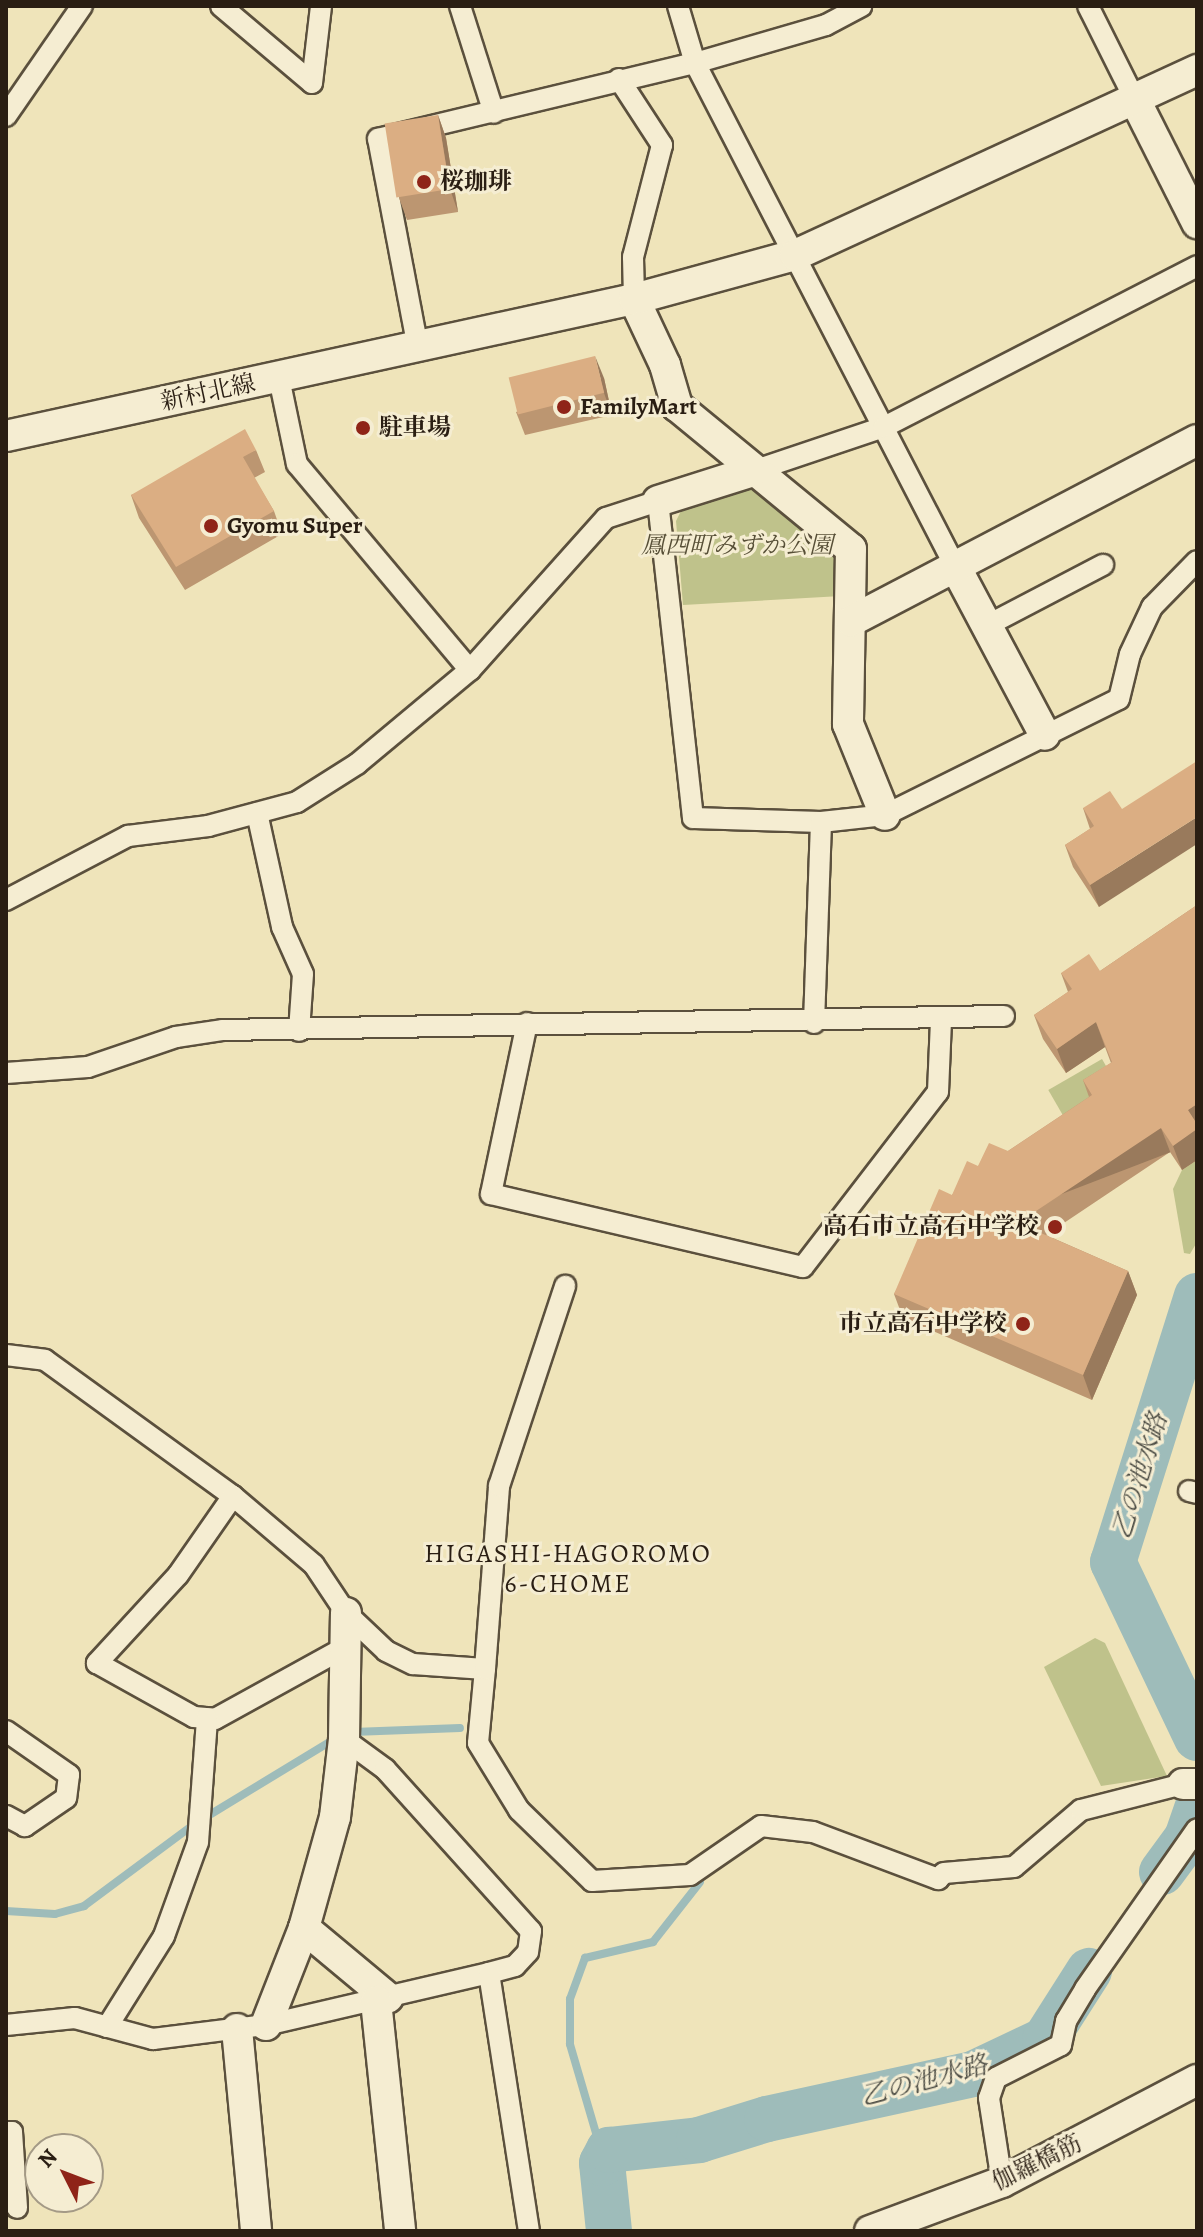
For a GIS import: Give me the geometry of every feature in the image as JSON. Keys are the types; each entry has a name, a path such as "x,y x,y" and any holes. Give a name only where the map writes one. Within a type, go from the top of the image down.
{"street":[{"path":"6,116 13,90 82,6"},
{"path":"221,6 312,83 321,6"},
{"path":"460,6 494,113"},
{"path":"678,6 695,63 1045,735"},
{"path":"414,348 378,139 695,63 826,25 861,6"},
{"path":"1088,6 1197,223"},
{"name":"新村北線","path":"6,436 634,299 795,255 1136,102 1197,70"},
{"path":"619,79 662,145 633,257 634,299 665,365 677,406 851,549 848,724 885,815"},
{"path":"6,900 128,836 257,813 297,802 357,764 470,670 606,518 884,427 1197,266"},
{"path":"279,378 297,464 470,670"},
{"path":"851,621 1197,440"},
{"path":"658,501 693,818 821,822 885,815 1119,699 1130,654 1152,607 1197,561"},
{"path":"988,625 1103,565"},
{"path":"257,813 282,927 303,974 299,1031"},
{"path":"814,1023 821,822"},
{"path":"6,1073 88,1067 176,1037 223,1030 299,1031 527,1023 814,1023 1004,1016"},
{"path":"527,1023 491,1194 803,1267 938,1092 941,1019"},
{"path":"565,1286 499,1486 478,1743 519,1810 592,1881 690,1875 761,1826 826,1836 938,1879 944,1873 1014,1867 1081,1810 1190,1784"},
{"path":"6,1355 45,1360 233,1496 314,1565 346,1613 386,1651 413,1664 485,1669"},
{"path":"233,1496 178,1575 97,1663 194,1717 215,1719 342,1649"},
{"path":"256,2231 251,2027 304,1928 335,1817 344,1735 342,1649 346,1613"},
{"path":"107,2027 164,1936 198,1842 207,1718"},
{"path":"6,1731 69,1775 66,1798 25,1826 6,1816"},
{"path":"6,2025 75,2018 153,2039 251,2027 382,2000 515,1966 528,1952 531,1931 385,1769 344,1735"},
{"path":"1002,2182 989,2098 996,2078 1061,2045 1066,2021 1085,1989 1197,1829"},
{"path":"304,1928 382,2000 400,2231"},
{"path":"489,1973 529,2231"},
{"name":"伽羅橋筋","path":"870,2231 1002,2182 1197,2080"},
{"path":"6,2132 12,2132 17,2208"}],"green space":[{"name":"鳳西町みずか公園","path":"753,484 831,547 840,568 841,596 683,605 676,521 684,505"},
{"path":"1102,1059 1117,1085 1063,1116 1048,1090"},
{"path":"1197,1160 1197,1242 1190,1254 1184,1253 1173,1189 1182,1170"},
{"path":"1095,1638 1105,1643 1167,1776 1101,1786 1044,1667"}],"building":[{"name":"桜珈琲","path":"438,115 450,189 396,198 385,123"},
{"path":"595,356 604,393 518,414 509,378"},
{"name":"Gyomu Super","path":"245,429 256,450 243,457 274,511 176,567 131,495"},
{"path":"1197,761 1197,817 1090,885 1065,845 1094,826 1083,808 1110,791 1122,809"},
{"path":"1197,905 1197,1104 1188,1110 1197,1129 1173,1146 1161,1128 1018,1223 1128,1271 1083,1375 894,1294 939,1189 952,1195 967,1161 978,1166 989,1143 1008,1151 1092,1095 1083,1080 1112,1062 1096,1022 1057,1049 1034,1015 1072,989 1061,973 1089,954 1100,971"}],"waterway":[{"name":"乙の池水路","path":"1197,1296 1113,1562 1197,1738"},
{"path":"353,1732 460,1728"},
{"path":"211,1814 328,1743"},
{"name":"乙の池水路","path":"1162,1872 1187,1838 1197,1809"},
{"path":"6,1911 55,1914 84,1906 189,1828"},
{"path":"609,2150 598,2140 570,2044 570,1999 585,1958 653,1942 700,1882"},
{"name":"乙の池水路","path":"609,2231 602,2163 609,2150 699,2140 767,2119 973,2074 1045,2040 1089,1971"}],"place":[{"name":"桜珈琲","path":"424,182"},
{"name":"FamilyMart","path":"564,407"},
{"name":"駐車場","path":"363,428"},
{"name":"Gyomu Super","path":"211,526"},
{"name":"高石市立高石中学校","path":"1055,1227"},
{"name":"市立高石中学校","path":"1023,1324"}],"district":[{"name":"HIGASHI-HAGOROMO 6-CHOME","path":"568,1569"}]}
